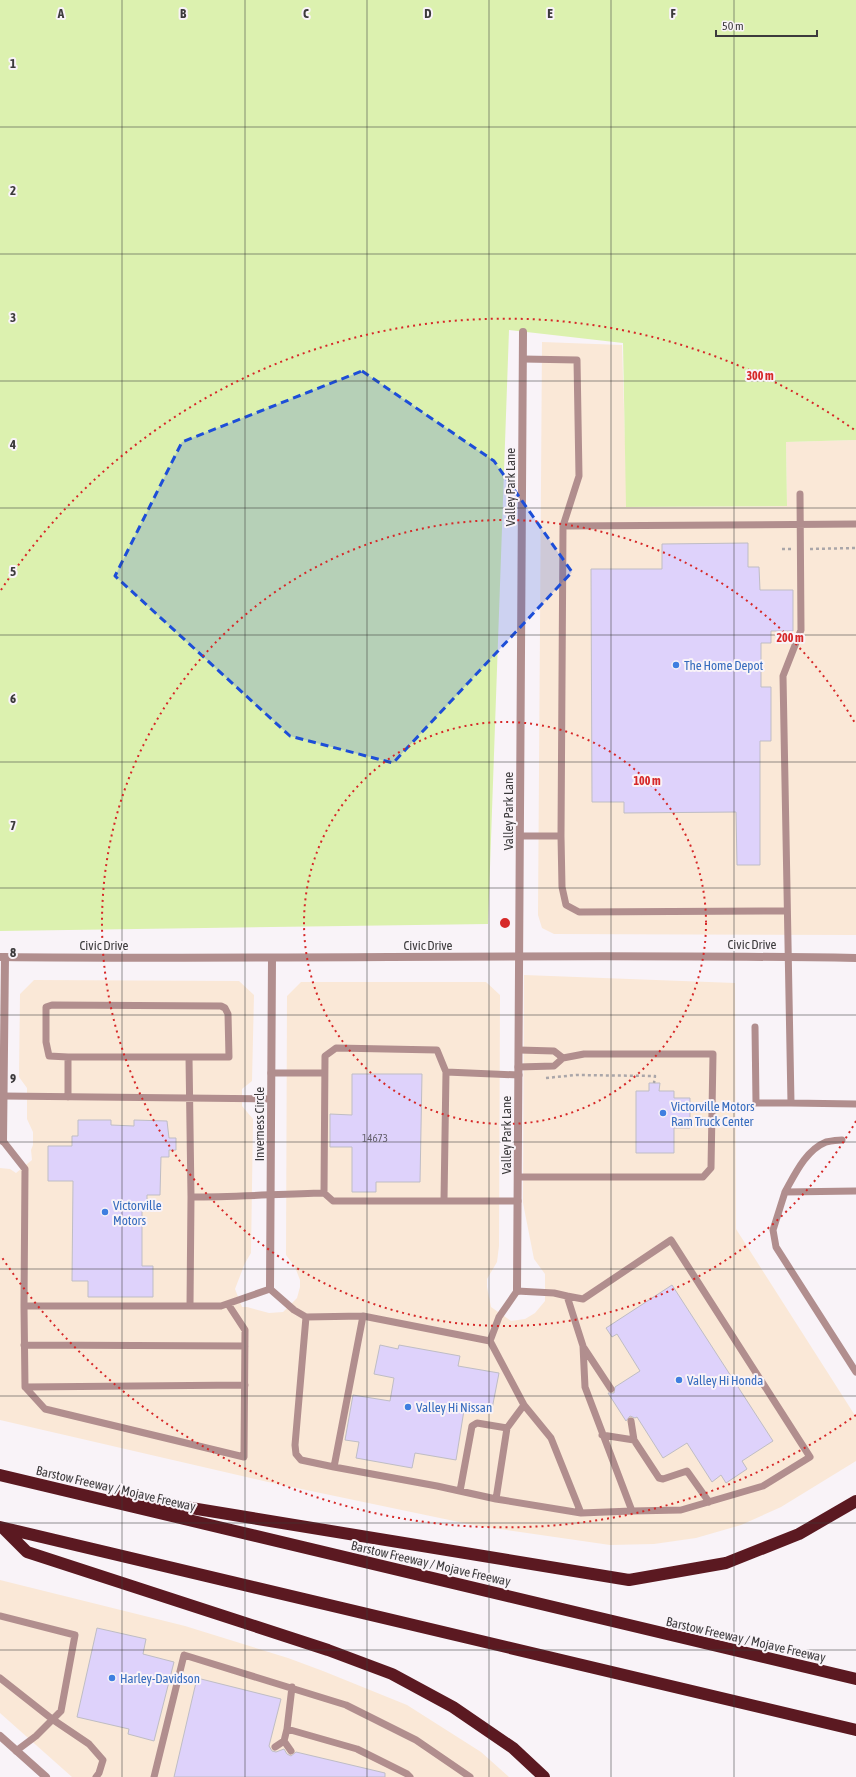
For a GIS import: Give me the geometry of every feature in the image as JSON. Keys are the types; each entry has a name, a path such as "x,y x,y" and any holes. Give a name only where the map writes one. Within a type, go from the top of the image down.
{"highway":[{"name":"Barstow Freeway / Mojave Freeway","path":"0,1475 856,1679"},
{"path":"16,1479 629,1580 726,1563 799,1534 856,1501"},
{"path":"2,1527 856,1730"},
{"path":"2,1527 27,1552 328,1650 392,1674 453,1707 513,1748 544,1777"}],"street":[{"name":"Valley Park Lane","path":"517,1291 524,332"},
{"name":"Civic Drive","path":"2,957 272,958 789,956 856,958"},
{"path":"2,957 2,1073 4,1096 3,1141"},
{"name":"Inverness Circle","path":"270,1289 272,958"},
{"path":"0,1736 46,1777"}],"lane":[{"path":"523,359 578,360 579,476 563,526 561,836 562,887 566,905 579,912 787,911"},
{"path":"791,1103 783,676 801,630 800,494"},
{"path":"563,526 856,524"},
{"path":"520,836 561,836"},
{"path":"52,1005 220,1006 225,1008 229,1020 230,1057 68,1057 49,1056 46,1042 46,1007 52,1005"},
{"path":"755,1028 756,1102 856,1104"},
{"path":"324,1193 325,1056 336,1048 437,1050 446,1072 444,1200"},
{"path":"518,1050 554,1051 563,1058"},
{"path":"446,1072 519,1071 554,1066 563,1058 584,1054 713,1054 711,1168 703,1177 518,1177"},
{"path":"68,1057 68,1097"},
{"path":"189,1057 191,1098 190,1306"},
{"path":"271,1073 324,1073"},
{"path":"4,1096 271,1099"},
{"path":"842,1140 827,1142 817,1147 796,1171 785,1192 773,1230 776,1247 856,1372"},
{"path":"3,1141 24,1169 25,1387 45,1409 244,1457 246,1330 228,1304"},
{"path":"785,1192 856,1191"},
{"path":"191,1197 242,1197 270,1194 324,1193 334,1201 518,1201"},
{"path":"306,1317 296,1445 296,1454 302,1460 581,1513 681,1510 763,1486 810,1457 671,1240 582,1299 554,1293 517,1291 499,1317 490,1341 524,1405 551,1438 581,1513"},
{"path":"24,1306 221,1306 270,1289 294,1310 306,1317 363,1316 490,1341"},
{"path":"567,1296 583,1346 585,1387 632,1511"},
{"path":"334,1467 363,1316"},
{"path":"24,1345 245,1346"},
{"path":"583,1346 611,1389"},
{"path":"25,1387 245,1386"},
{"path":"496,1498 508,1428 524,1405"},
{"path":"631,1421 634,1440 659,1478 667,1479 687,1471 709,1502"},
{"path":"460,1491 472,1426 476,1423 508,1428"},
{"path":"602,1435 634,1440"},
{"path":"0,1616 75,1635 61,1711 36,1736 16,1751"},
{"path":"154,1777 184,1655 292,1687 346,1705 416,1740 470,1777"},
{"path":"0,1678 52,1719 89,1744 103,1760 99,1773 96,1777"},
{"path":"276,1747 284,1741 292,1687"},
{"path":"286,1729 357,1749 407,1774 410,1777"},
{"path":"284,1741 291,1751"}],"path":[{"path":"782,549 856,548"},
{"path":"541,1078 576,1075 654,1076 654,1083"}],"highlighted area":[{"path":"362,371 494,461 572,572 393,763 290,736 115,576 182,442"}],"shaded area":[{"path":"542,342 622,345 627,507 787,506 786,442 856,440 856,935 554,934 542,928 538,915"},
{"path":"524,975 735,983 736,1229 856,1417 856,1461 781,1507 741,1525 696,1538 654,1544 610,1545 478,1526 268,1482 0,1420 0,1168 10,1169 16,1173 32,1160 31,1150 33,1145 33,1132 27,1119 27,1088 19,1077 20,994 34,980 239,981 254,995 252,1081 242,1089 242,1106 253,1119 251,1253 245,1263 235,1289 242,1307 269,1313 283,1312 297,1298 300,1287 300,1280 295,1267 286,1255 287,996 301,982 486,982 500,995 499,1246 497,1262 487,1279 487,1287 491,1307 511,1321 525,1319 535,1313 545,1301 545,1274 534,1259 523,1203"},
{"path":"0,1580 185,1626 288,1658 323,1671 407,1705 481,1752 509,1777 72,1777 0,1713"}],"green space":[{"path":"0,0 856,0 856,440 786,442 787,506 626,507 623,343 509,330 488,924 0,931"}],"building":[{"name":"The Home Depot","path":"748,543 748,567 759,567 760,590 793,590 793,631 771,631 771,643 761,643 761,687 771,687 771,741 760,741 760,865 737,865 736,812 624,813 624,802 592,802 591,569 662,569 662,544"},
{"path":"352,1074 422,1074 420,1182 376,1182 376,1192 352,1192 352,1147 330,1147 330,1114 352,1115"},
{"name":"Victorville Motors Ram Truck Center","path":"649,1083 660,1083 659,1091 674,1091 674,1098 690,1098 690,1128 674,1128 674,1153 636,1153 636,1091 649,1091"},
{"name":"Victorville Motors","path":"78,1120 111,1120 111,1125 134,1126 134,1120 167,1121 169,1138 176,1138 176,1150 169,1150 169,1157 161,1157 160,1195 147,1195 147,1204 142,1204 142,1266 153,1266 153,1297 88,1297 88,1281 72,1281 73,1181 48,1181 48,1146 72,1146 72,1136 78,1136"},
{"name":"Valley Hi Honda","path":"672,1285 773,1441 742,1461 747,1469 726,1483 721,1475 712,1482 687,1443 663,1458 637,1417 635,1418 630,1416 626,1421 608,1393 614,1393 615,1387 640,1371 617,1334 612,1337 606,1328"},
{"name":"Valley Hi Nissan","path":"380,1345 398,1349 399,1345 460,1356 458,1366 499,1373 492,1409 465,1404 456,1460 415,1453 412,1468 356,1458 359,1442 345,1440 353,1395 390,1401 394,1378 374,1374"},
{"name":"Harley-Davidson","path":"97,1628 146,1639 143,1654 174,1662 154,1741 128,1734 129,1729 77,1717"},
{"path":"197,1678 281,1699 269,1746 272,1751 276,1752 284,1749 287,1754 291,1756 296,1752 385,1773 385,1777 174,1777"}],"place":[{"name":"The Home Depot","path":"676,665"},
{"name":"Victorville Motors Ram Truck Center","path":"663,1113"},
{"name":"Victorville Motors","path":"105,1212"},
{"name":"Valley Hi Honda","path":"679,1380"},
{"name":"Valley Hi Nissan","path":"408,1407"},
{"name":"Harley-Davidson","path":"112,1678"}]}
